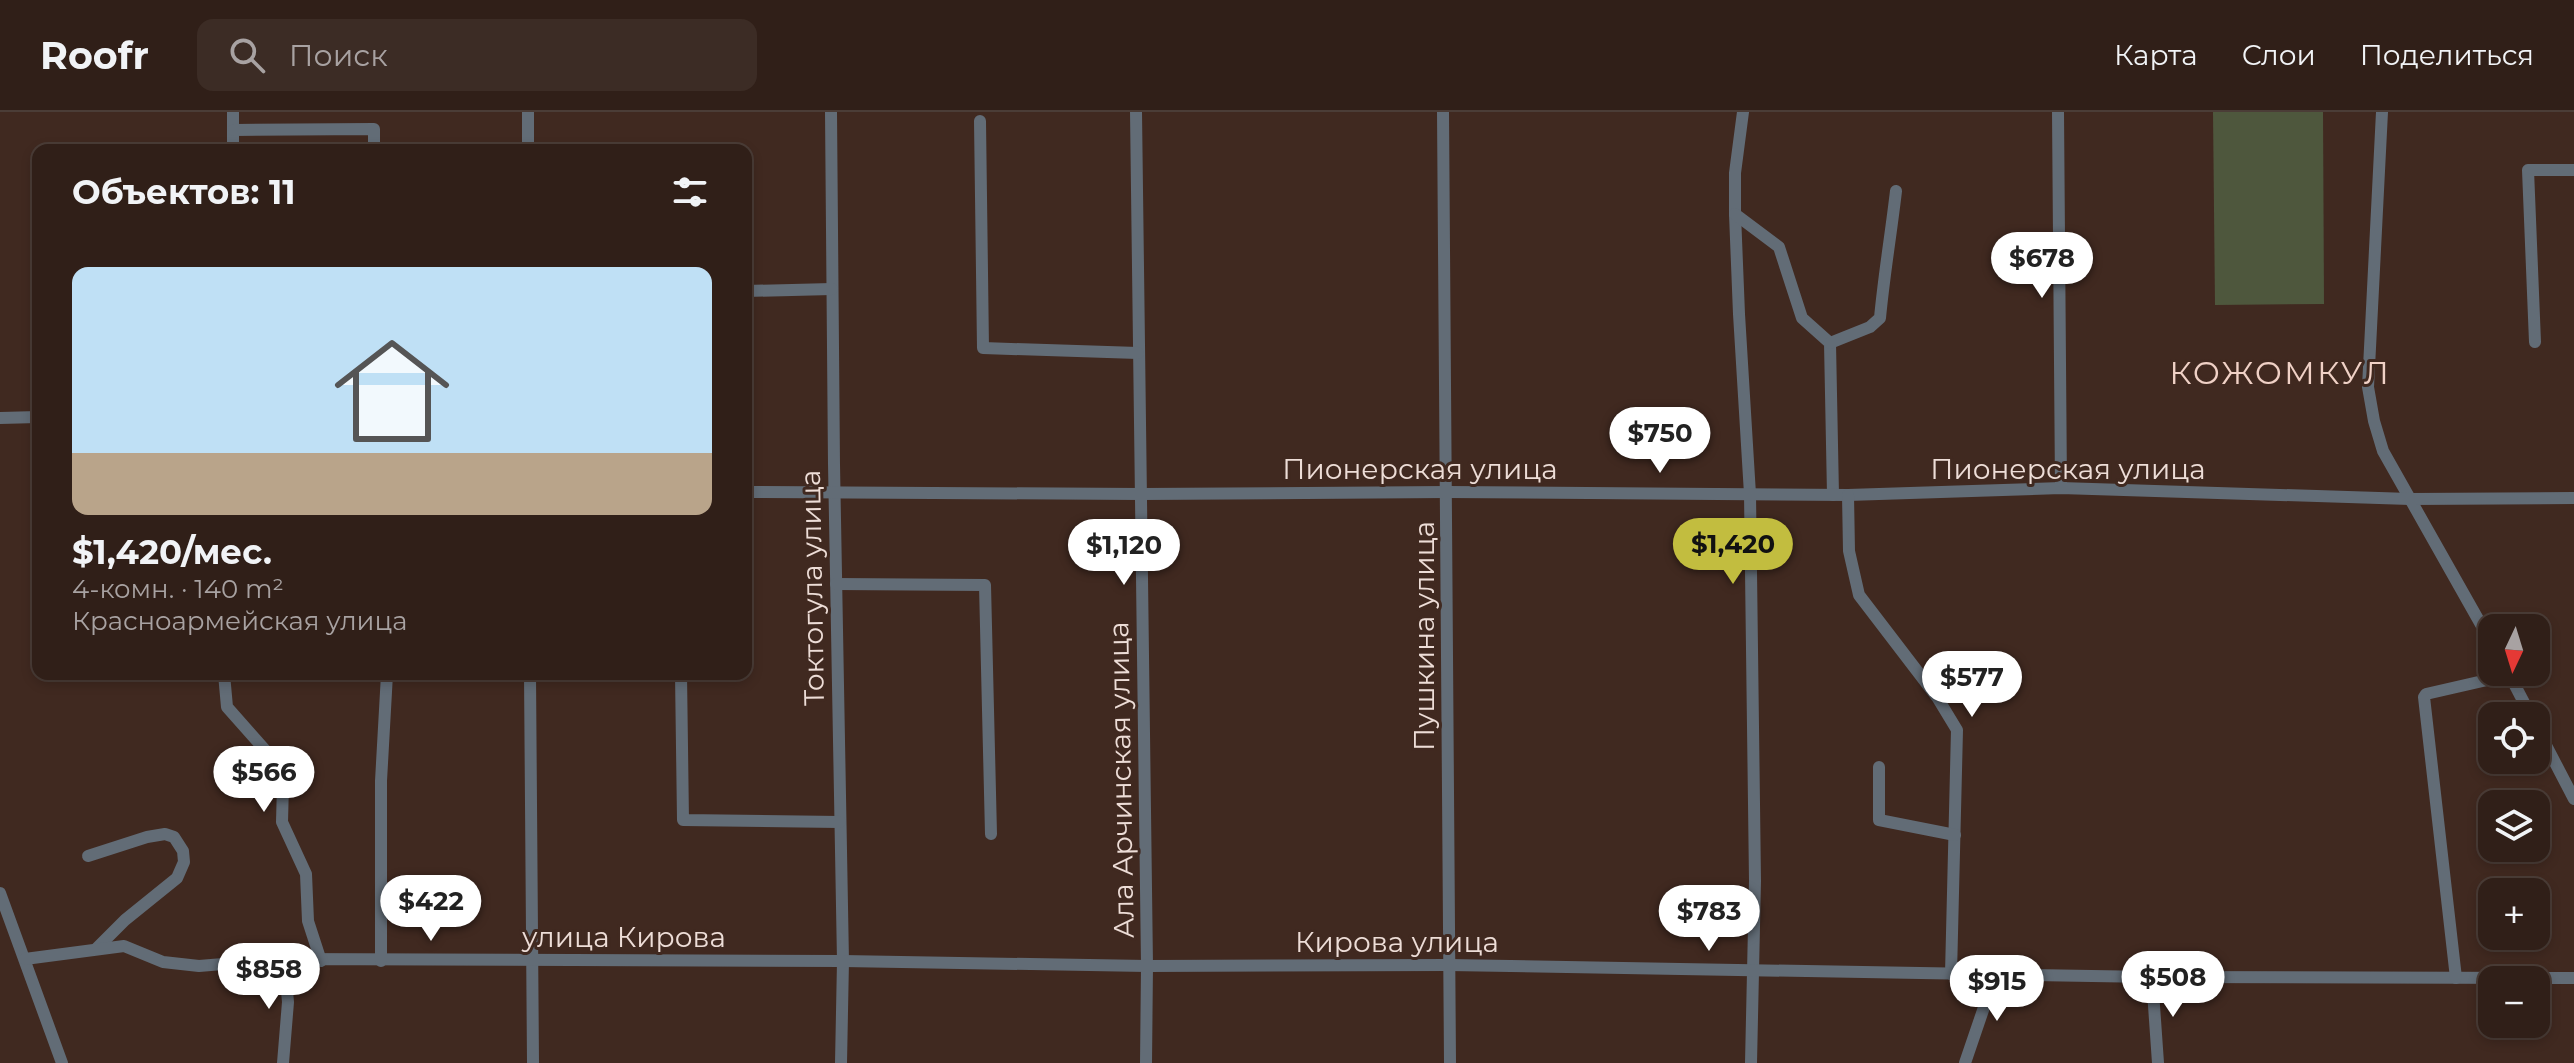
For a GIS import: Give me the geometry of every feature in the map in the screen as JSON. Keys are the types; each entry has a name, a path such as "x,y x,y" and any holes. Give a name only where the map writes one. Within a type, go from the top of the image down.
{"street":[{"path":"233,112 233,144"},
{"path":"528,112 528,144"},
{"name":"Токтогула улица","path":"831,112 843,961 841,1063"},
{"name":"Ала Арчинская улица","path":"1136,112 1146,1063"},
{"name":"Пушкина улица","path":"1443,112 1450,1063"},
{"path":"1743,112 1735,173 1735,214 1750,494 1755,881 1751,1063"},
{"path":"2058,112 2061,488"},
{"path":"2382,112 2368,387 2374,421 2383,451 2478,619"},
{"path":"980,121 983,348 1138,353"},
{"path":"234,130 374,129 374,144"},
{"path":"2535,342 2528,170 2574,170"},
{"path":"1830,343 1870,327 1880,318 1896,191"},
{"path":"1735,214 1779,247 1802,318 1830,343 1833,495"},
{"path":"752,291 832,289"},
{"path":"0,418 32,417"},
{"name":"Пионерская улица","path":"752,492 1848,495 2061,488 2410,499 2574,498"},
{"path":"1848,495 1849,551 1859,595 1937,697 1957,730 1951,974"},
{"path":"836,584 985,585 991,834"},
{"path":"225,680 227,707 273,759 283,784 282,822 306,874 308,921 321,961"},
{"path":"381,961 381,781 387,680"},
{"path":"530,680 533,1063"},
{"path":"681,680 683,820 840,822"},
{"path":"2456,978 2424,697 2478,681"},
{"path":"2550,753 2574,799"},
{"path":"1879,767 1879,820 1955,835"},
{"path":"88,856 165,834 174,837 183,851 184,862 177,878 125,920 97,948"},
{"path":"0,893 62,1063"},
{"name":"улица Кирова","path":"25,959 124,946 163,962 199,966 284,959 843,961"},
{"path":"283,1063 288,1002 284,959"},
{"name":"Кирова улица","path":"843,961 1147,966 1449,965 2152,977 2574,978"},
{"path":"1965,1063 1995,975"},
{"path":"2152,977 2158,1063"}],"green space":[{"path":"2213,112 2323,112 2324,304 2215,305"}],"district":[{"name":"КОЖОМКУЛ","path":"2280,373"}]}
